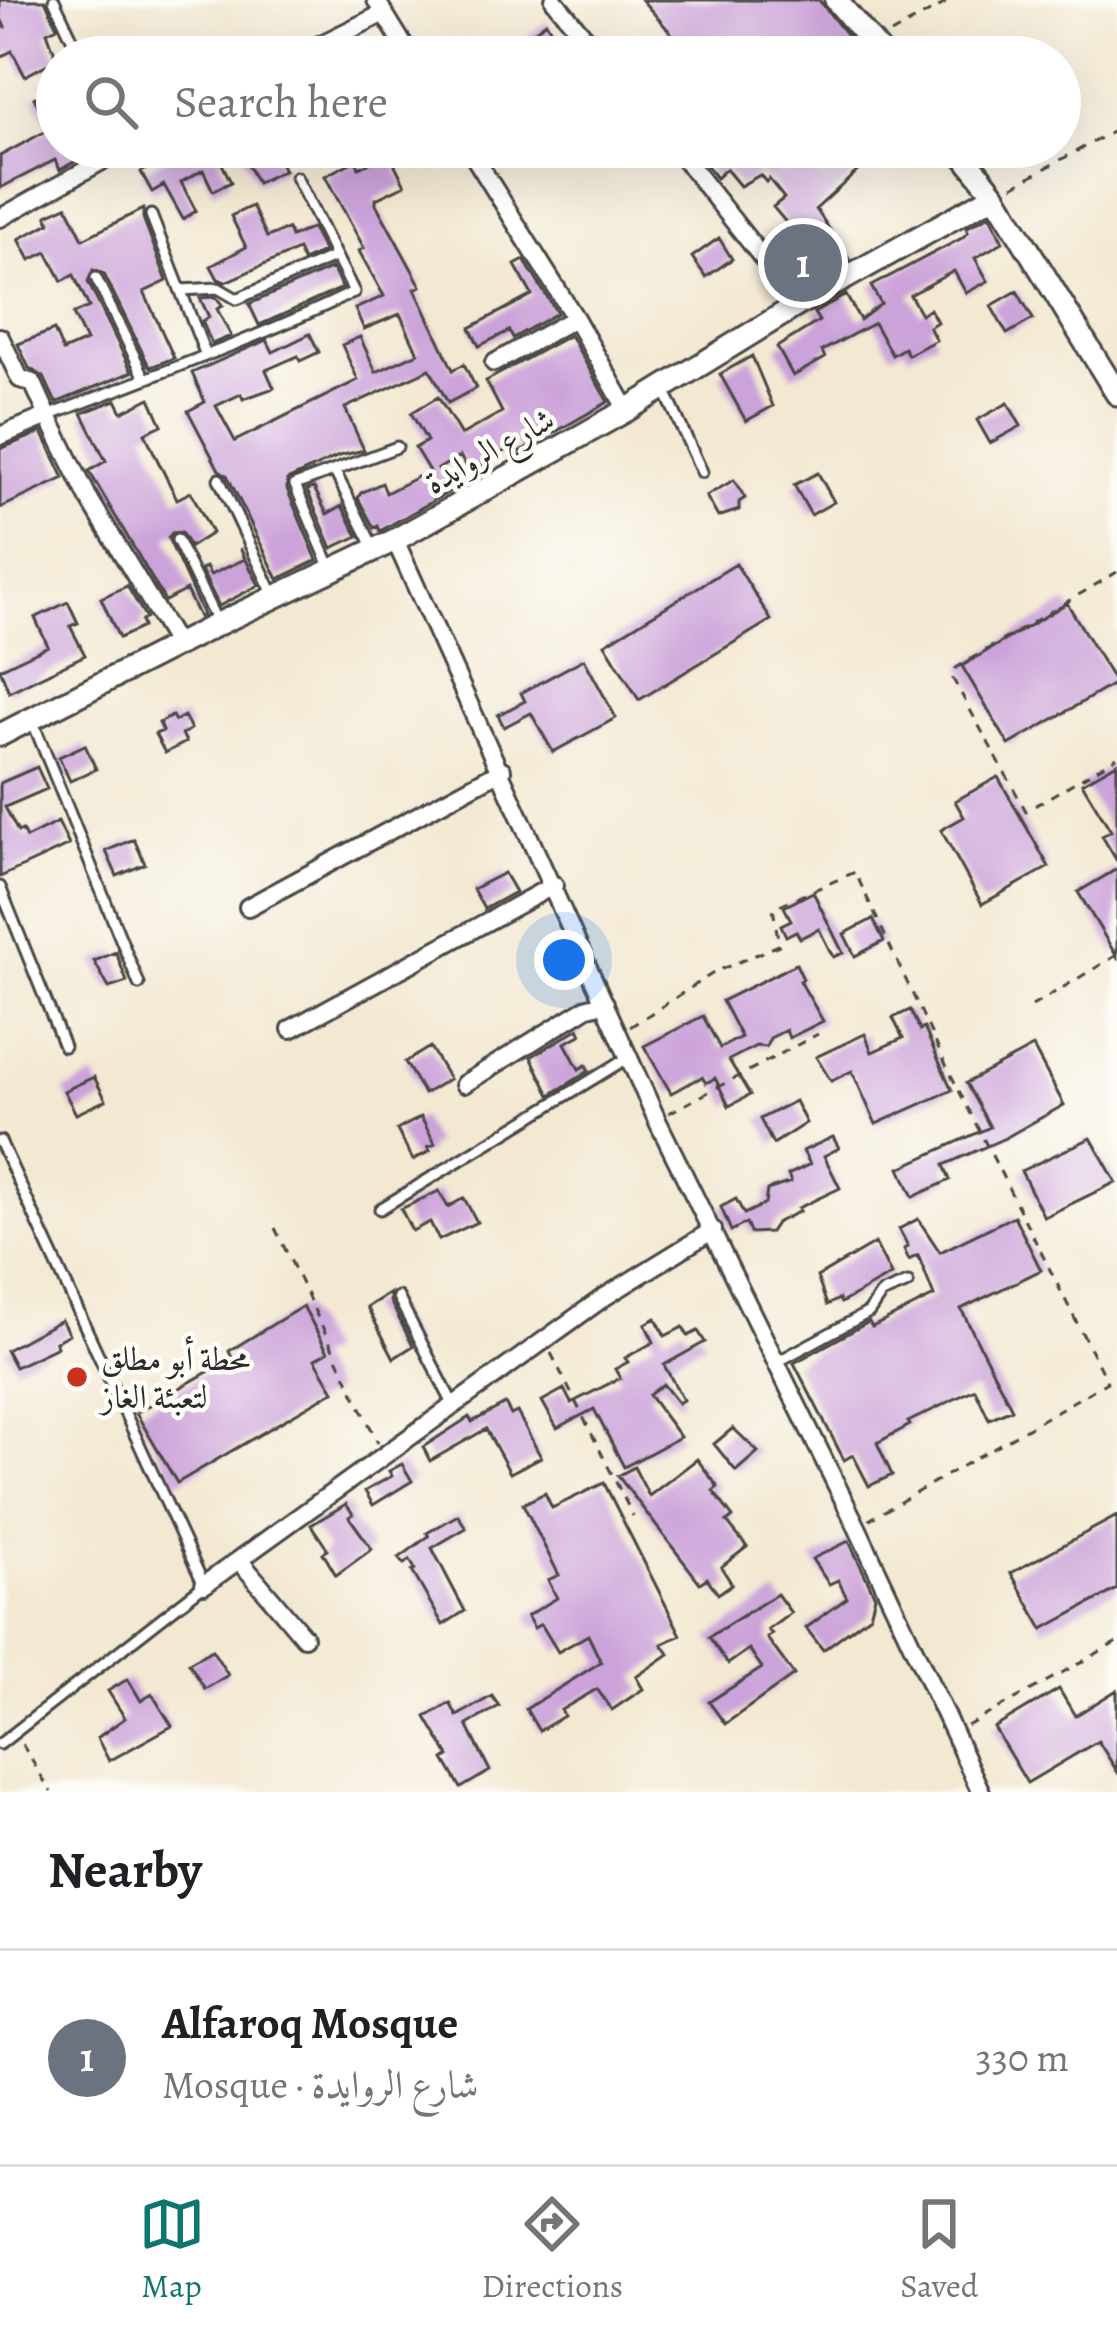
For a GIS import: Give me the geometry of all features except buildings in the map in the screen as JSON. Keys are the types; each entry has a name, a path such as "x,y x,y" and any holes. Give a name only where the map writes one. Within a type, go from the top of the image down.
{"street":[{"path":"554,0 584,36"},
{"path":"836,0 867,36"},
{"path":"331,36 380,7 399,36"},
{"path":"0,218 89,168"},
{"path":"481,168 627,410"},
{"path":"692,168 799,304"},
{"path":"974,168 1117,394"},
{"name":"شارع الروايدة","path":"0,735 385,545 995,195"},
{"path":"494,363 575,318"},
{"path":"0,337 20,379 33,383 88,497 177,645"},
{"path":"0,436 48,416"},
{"path":"385,545 502,770 657,1120 981,1792"},
{"path":"248,907 502,770"},
{"path":"292,1029 554,885"},
{"path":"464,1084 588,1006 605,1003"},
{"path":"204,1585 603,1298 712,1230"},
{"path":"238,1560 304,1637"}],"lane":[{"path":"53,0 70,36"},
{"path":"48,416 272,331 354,292 296,177"},
{"path":"151,215 205,353"},
{"path":"181,290 218,288 237,298 336,256"},
{"path":"96,278 145,378"},
{"path":"663,387 702,472"},
{"path":"331,569 295,485 397,447"},
{"path":"334,472 385,545"},
{"path":"219,478 275,598"},
{"path":"177,540 218,624"},
{"path":"32,720 139,984"},
{"path":"0,887 64,1046"},
{"path":"380,1209 629,1057"},
{"path":"0,1141 204,1585 0,1744"},
{"path":"777,1362 869,1312 881,1294 908,1283"},
{"path":"398,1298 454,1408"}],"path":[{"path":"899,36 951,0"},
{"path":"1081,148 1117,129"},
{"path":"995,195 1045,168"},
{"path":"1117,572 956,668 953,679 1026,811 1117,757"},
{"path":"618,1034 715,972 779,945 773,908 855,872 947,1069 1107,1382 857,1527"},
{"path":"1032,1006 1117,955"},
{"path":"657,1120 818,1034"},
{"path":"275,1228 384,1456"},
{"path":"544,1341 633,1516"},
{"path":"955,1733 1117,1642"},
{"path":"15,1732 51,1792"}],"place":[{"name":"Alfaroq Mosque","path":"803,263"},
{"name":"محطة أبو مطلق لتعبئة الغاز","path":"77,1377"}]}
